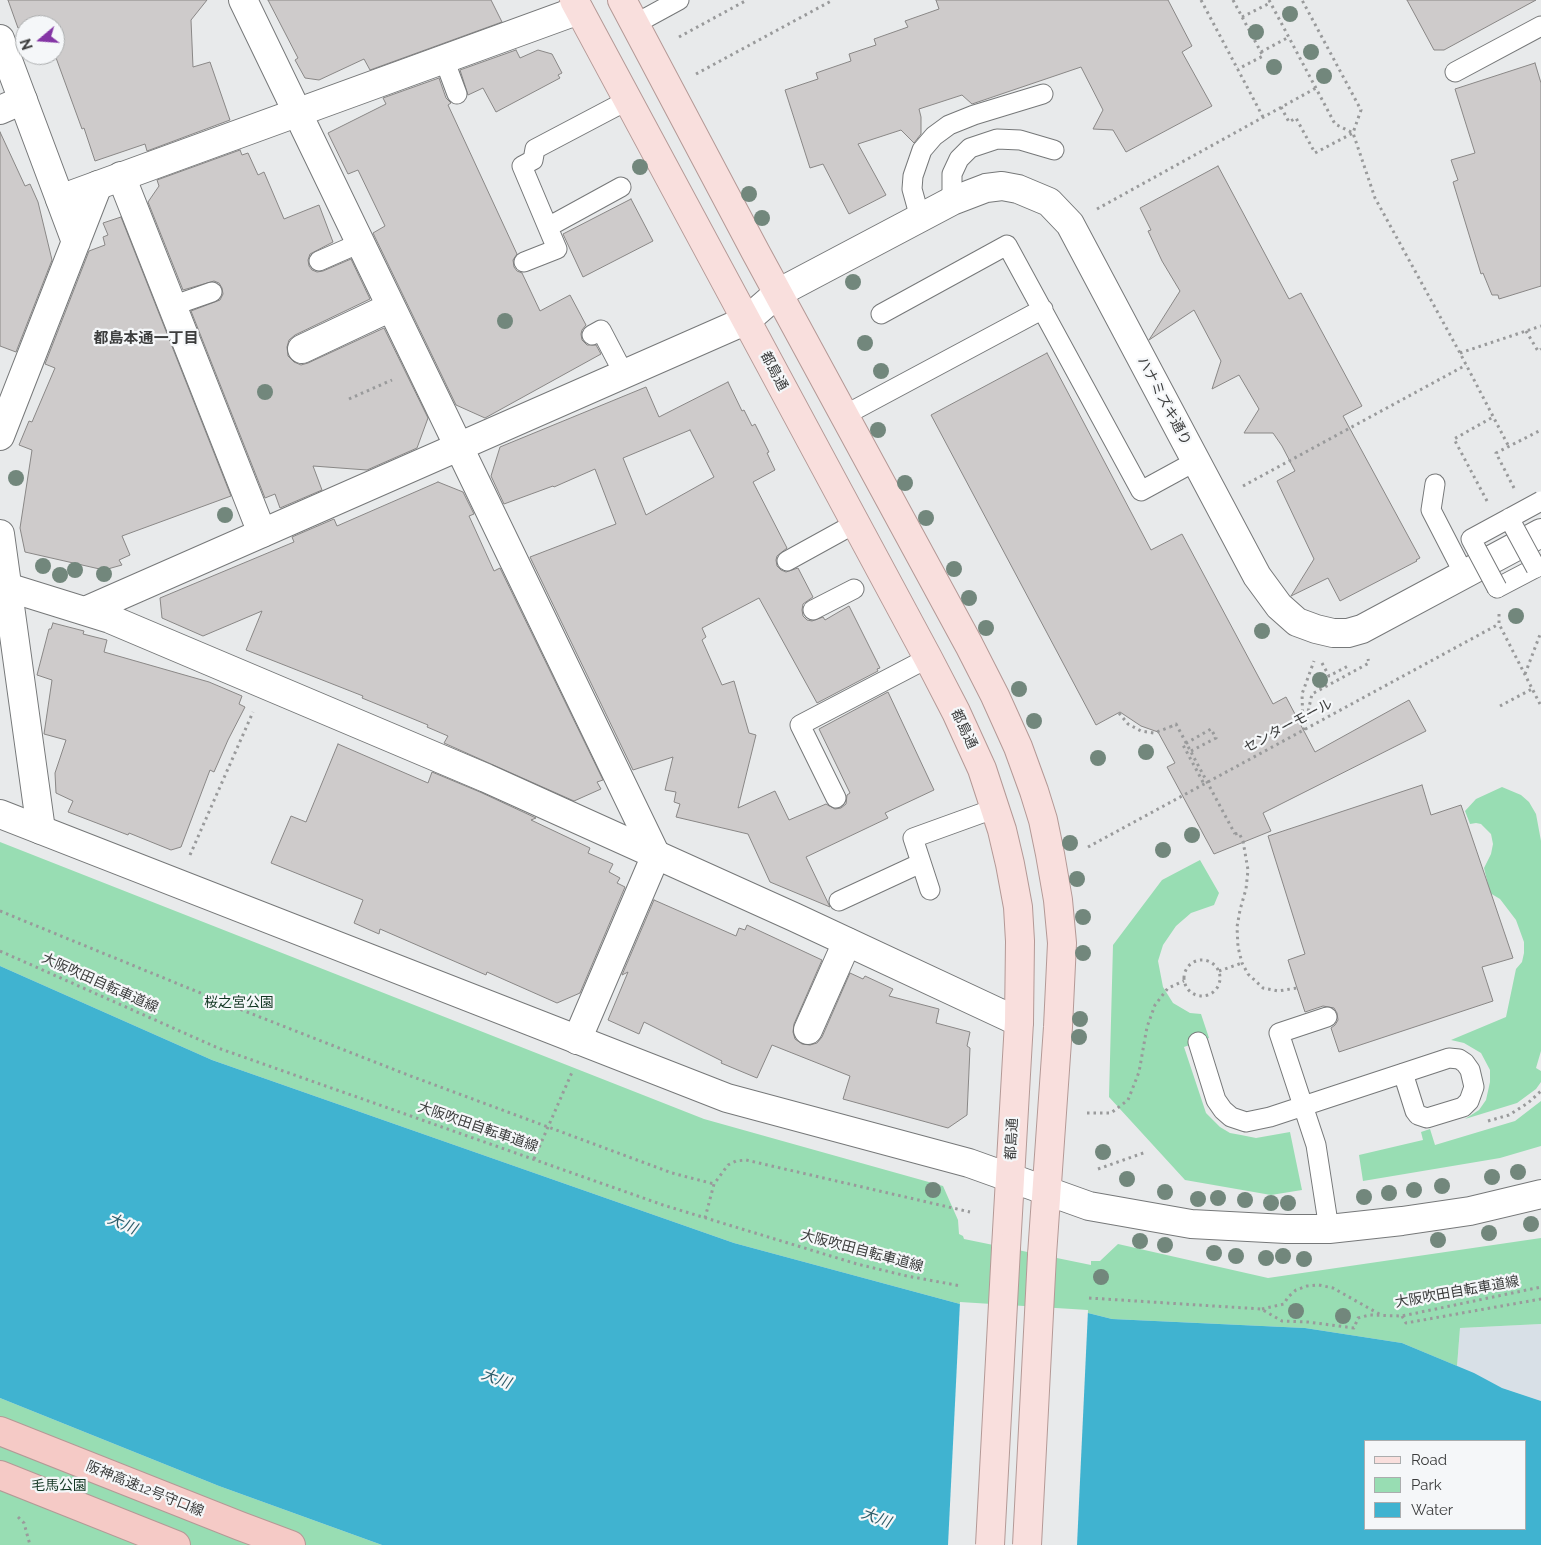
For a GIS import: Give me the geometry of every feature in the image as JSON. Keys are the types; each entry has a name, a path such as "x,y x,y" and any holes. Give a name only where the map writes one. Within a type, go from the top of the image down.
{"highway":[{"name":"阪神高速12号守口線","path":"0,1431 212,1516 291,1545"},
{"path":"0,1475 176,1545"}],"main road":[{"path":"622,0 995,696 1018,747 1043,820 1058,900 1062,943 1042,1255 1027,1545"},
{"name":"都島通","path":"577,5 928,658 956,712 996,808 1010,864 1018,907 1020,940 1019,1022 990,1545"}],"street":[{"path":"242,0 656,855 577,1040"},
{"path":"60,199 444,59 577,5"},
{"path":"0,39 11,105 60,199 76,242"},
{"path":"1,432 76,242 109,180"},
{"path":"109,180 172,306 262,533"},
{"name":"ハナミズキ通り","path":"85,611 747,320 778,293 952,201 986,188 1002,186 1036,195 1049,202 1061,212 1070,224 1257,576 1279,606 1297,622 1333,633 1362,629 1541,533"},
{"path":"302,349 391,307"},
{"path":"0,534 41,830"},
{"path":"7,587 110,619 477,774 1019,1022"},
{"path":"0,814 727,1098 969,1163 1089,1206 1191,1224 1286,1229 1329,1228 1402,1221 1470,1211 1541,1194"},
{"path":"808,1030 847,942"}],"lane":[{"path":"635,24 679,0"},
{"path":"1455,72 1541,26"},
{"path":"444,59 457,94"},
{"path":"920,218 912,189 913,176 922,150 934,136 949,126 974,115 1043,94"},
{"path":"524,262 557,249 522,166 533,160 535,149 628,100"},
{"path":"952,201 952,174 960,159 970,148 998,139 1020,140 1054,150"},
{"path":"548,227 621,187"},
{"path":"319,261 360,244"},
{"path":"881,314 1007,245 1141,491 1196,461"},
{"path":"172,306 212,292"},
{"path":"845,415 1042,309"},
{"path":"592,335 601,330 624,374"},
{"path":"1434,484 1431,510 1464,574"},
{"path":"1504,521 1538,566 1497,588 1471,538 1541,501"},
{"path":"787,561 856,523"},
{"path":"813,610 854,589"},
{"path":"836,798 800,725 928,658"},
{"path":"930,890 913,838 996,808"},
{"path":"839,900 921,863"},
{"path":"1327,1017 1279,1033 1316,1145 1329,1228"},
{"path":"1198,1042 1216,1100 1231,1117 1246,1122 1256,1121 1403,1073"}],"path":[{"path":"679,37 747,0"},
{"path":"669,88 833,0"},
{"path":"1201,0 1263,117"},
{"path":"1233,0 1263,56 1238,69"},
{"path":"1302,0 1361,110 1353,133 1374,198 1509,446"},
{"path":"1242,18 1269,1 1335,124 1353,133"},
{"path":"1261,52 1289,37"},
{"path":"1094,211 1316,88"},
{"path":"1281,107 1289,122 1296,118 1315,153 1353,133"},
{"path":"1460,353 1541,326"},
{"path":"1526,331 1538,351 1541,350"},
{"path":"1240,488 1466,365"},
{"path":"349,399 420,367"},
{"path":"1494,417 1454,438 1504,521"},
{"path":"1515,490 1496,453 1541,430"},
{"name":"センターモール","path":"1088,847 1499,624 1525,675"},
{"path":"1541,632 1525,675 1541,706"},
{"path":"1304,730 1302,694 1317,652"},
{"path":"1304,730 1312,694 1369,663 1366,656"},
{"path":"1321,660 1329,676 1351,664"},
{"path":"186,863 266,684"},
{"path":"1500,706 1532,689"},
{"path":"1119,712 1128,724 1146,733 1160,732 1176,724 1235,834 1239,833 1243,841 1247,859 1247,881 1238,919 1237,936 1242,963 1248,974 1263,988 1278,991 1297,988"},
{"path":"1191,752 1216,738 1211,729 1183,745 1204,784"},
{"path":"0,911 251,1014 672,1173 714,1184"},
{"name":"大阪吹田自転車道線","path":"0,951 218,1048 663,1205 857,1264 961,1286"},
{"path":"1202,960 1212,962 1219,971 1220,979 1217,987 1211,993 1203,996 1194,994 1188,989 1184,981 1186,971 1192,962 1202,960"},
{"path":"1219,971 1242,963"},
{"path":"1087,1113 1110,1113 1128,1100 1139,1072 1146,1028 1155,1005 1168,988 1184,981"},
{"path":"534,1159 569,1077"},
{"path":"1480,1123 1509,1114 1541,1091"},
{"path":"1098,1169 1146,1152"},
{"path":"705,1218 714,1184 728,1165 736,1160 746,1160 970,1212"},
{"path":"1261,1309 1284,1304 1288,1297 1296,1290 1318,1285 1333,1288 1382,1315"},
{"name":"大阪吹田自転車道線","path":"1089,1298 1261,1309 1282,1321 1308,1322 1354,1328 1358,1318 1369,1315 1402,1316 1541,1287"},
{"path":"1402,1316 1406,1323 1541,1299"},
{"path":"14,1514 24,1523 30,1545"}],"shaded area":[{"path":"1541,1324 1541,1401 1502,1388 1457,1366 1460,1328"}],"green space":[{"path":"1502,787 1521,795 1529,802 1536,814 1541,841 1541,1051 1536,1068 1541,1071 1541,1082 1536,1089 1517,1103 1465,1119 1479,1110 1486,1100 1490,1082 1490,1070 1481,1053 1464,1043 1451,1040 1506,1017 1516,969 1522,962 1524,953 1524,942 1516,920 1500,899 1490,893 1484,868 1491,854 1493,844 1491,834 1481,824 1470,824 1465,811 1476,799"},
{"name":"桜之宮公園","path":"0,842 704,1119 943,1186 958,1220 959,1234 964,1239 1091,1265 1091,1261 1100,1261 1118,1244 1268,1278 1541,1238 1541,1324 1460,1328 1457,1366 1402,1343 1305,1328 1112,1319 1088,1313 960,1304 734,1243 212,1060 0,966"},
{"path":"1200,860 1219,893 1214,905 1191,913 1176,926 1163,945 1158,961 1163,987 1173,1003 1190,1013 1201,1014 1209,1038 1184,1047 1206,1113 1220,1127 1230,1133 1256,1138 1290,1132 1302,1190 1271,1195 1185,1180 1109,1097 1113,945 1162,880"},
{"path":"1541,1101 1541,1146 1500,1158 1363,1181 1359,1155 1423,1140 1421,1132 1430,1129 1435,1145 1515,1121"},
{"name":"毛馬公園","path":"0,1398 219,1486 382,1545 0,1545"}],"water":[{"name":"大川","path":"0,966 212,1060 734,1243 960,1304 1088,1313 1112,1319 1305,1328 1402,1343 1474,1373 1502,1388 1541,1401 1541,1545 382,1545 219,1486 0,1398"}],"pier":[{"path":"960,1302 1088,1310 1077,1545 948,1545"}],"building":[{"path":"8,0 207,0 191,20 193,67 210,62 230,120 147,151 145,144 95,161 59,65 65,65 65,15 15,15 15,20"},
{"path":"268,0 491,0 502,22 370,70 364,59 319,80 305,78 295,60 298,58"},
{"path":"936,0 1168,0 1192,46 1182,52 1212,106 1126,152 1113,130 1093,129 1103,110 1081,67 972,104 962,95 919,109 921,134 914,143 901,130 858,144 886,195 849,214 823,164 810,168 785,90 818,79 816,73 851,61 849,54 876,45 874,39 908,27 905,21 939,9"},
{"path":"1407,0 1536,0 1444,50 1434,50"},
{"path":"516,50 520,58 538,50 552,54 562,73 558,75 560,78 496,112 483,88 468,95 460,70"},
{"path":"1535,63 1541,83 1541,286 1499,299 1498,295 1492,295 1483,273 1481,274 1453,182 1458,180 1451,160 1475,153 1455,89"},
{"path":"439,78 446,98 451,103 448,105 517,254 513,260 514,267 522,273 540,311 570,295 586,325 582,330 582,340 587,345 596,345 601,354 485,418 456,405 373,233 385,226 358,170 348,174 328,133 386,104 383,98"},
{"path":"0,132 25,186 30,184 38,202 52,260 16,352 0,346"},
{"path":"240,150 242,155 248,153 258,175 264,172 284,219 319,205 333,242 310,254 308,260 312,270 317,272 323,271 351,259 370,299 295,335 289,340 287,347 288,356 294,362 301,365 308,363 384,328 428,418 417,448 367,470 313,466 322,490 280,508 275,494 265,498 191,311 220,300 223,294 222,288 219,283 214,281 183,290 148,202 159,186 157,180"},
{"path":"1218,166 1289,299 1301,293 1362,406 1343,416 1420,558 1340,601 1328,578 1291,596 1314,559 1277,481 1295,471 1273,433 1244,433 1259,409 1239,375 1212,389 1221,361 1194,310 1149,340 1180,291 1162,261 1148,231 1151,230 1140,208"},
{"path":"631,199 653,241 583,277 563,234"},
{"path":"121,217 231,496 122,536 130,555 119,560 122,565 104,570 25,552 20,528 32,450 19,445 29,421 32,422 55,368 45,364 89,251 105,245 103,237 108,235 103,223"},
{"path":"1047,353 1151,550 1182,534 1273,704 1286,697 1315,752 1409,700 1426,731 1263,813 1271,831 1214,854 1167,767 1175,763 1158,732 1141,726 1120,712 1096,725 931,415"},
{"path":"728,382 742,411 744,410 752,426 755,424 769,452 767,453 775,470 753,482 787,548 777,556 777,566 786,572 798,568 813,597 803,604 803,616 807,620 812,621 823,617 825,620 849,606 880,668 877,669 878,671 817,703 759,598 702,628 706,637 702,640 722,685 734,681 749,733 756,735 738,808 775,791 789,820 826,804 835,809 841,808 846,804 847,795 850,793 819,729 888,692 934,790 885,813 888,818 806,857 830,907 770,882 748,834 676,817 680,804 674,802 676,792 665,790 673,757 633,770 530,557 616,524 595,469 554,487 504,504 491,476 500,447 646,387 659,417","holes":["690,430 714,477 646,515 623,458"]},
{"path":"438,482 463,492 474,514 469,516 494,571 500,568 603,780 597,782 601,789 574,801 444,743 448,736 427,727 428,725 362,698 363,696 246,650 262,611 203,636 162,618 160,598 294,542 292,537 334,519 337,526"},
{"path":"53,623 84,631 83,634 107,640 104,652 209,682 242,696 239,704 245,707 214,772 210,770 181,847 171,850 68,812 73,801 56,793 55,773 66,740 44,734 52,680 37,675 49,629 51,629"},
{"path":"338,744 428,783 432,772 480,792 536,818 531,820 590,848 588,853 613,864 609,872 620,878 617,883 625,887 580,993 557,1003 487,972 486,975 380,929 379,934 354,923 363,900 271,863 291,816 306,822"},
{"path":"1422,785 1431,815 1461,805 1513,958 1482,967 1493,1001 1339,1052 1331,1028 1338,1020 1334,1008 1323,1006 1305,1012 1297,988 1288,960 1305,954 1268,836"},
{"path":"654,900 736,936 739,928 745,930 747,925 822,960 794,1024 793,1032 795,1039 802,1044 810,1045 817,1043 822,1037 850,973 863,979 865,976 893,989 889,996 939,1009 936,1023 970,1032 967,1046 970,1048 967,1115 948,1128 843,1099 850,1076 772,1045 757,1078 721,1063 722,1061 644,1022 639,1034 608,1020 628,972 622,975"}],"district":[{"name":"都島本通一丁目","path":"146,338"}]}
